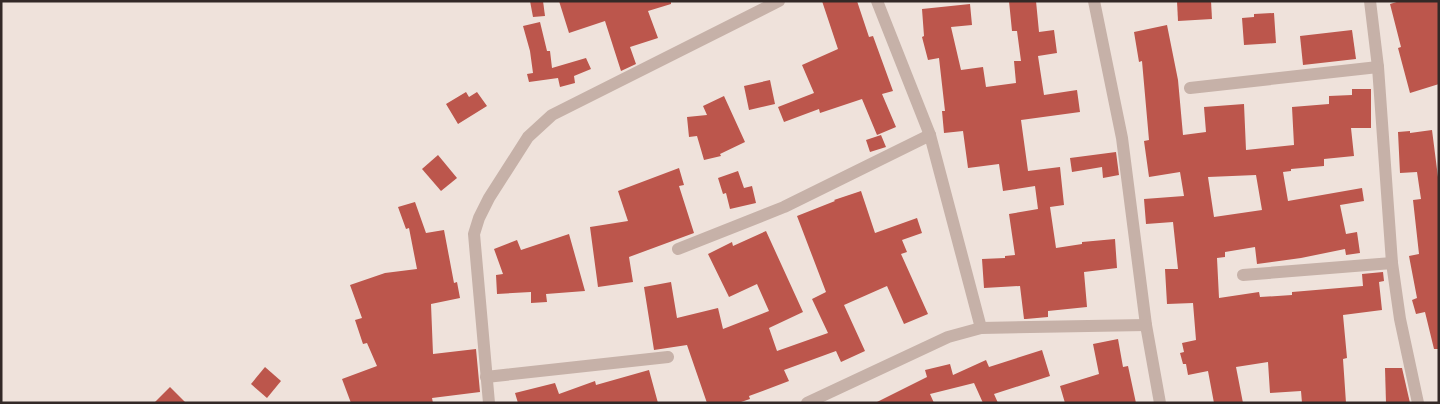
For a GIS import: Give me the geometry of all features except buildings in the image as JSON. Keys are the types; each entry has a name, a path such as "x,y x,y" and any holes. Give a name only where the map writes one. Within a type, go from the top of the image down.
{"street":[{"path":"489,403 474,234 479,218 489,198 528,137 552,115 779,1"},
{"path":"877,1 930,135 981,328"},
{"path":"1094,1 1122,138 1146,325 1160,403"},
{"path":"1370,1 1378,68 1392,263 1400,319 1418,403"},
{"path":"1190,88 1378,68"},
{"path":"678,249 784,207 930,135"},
{"path":"1243,275 1392,263"},
{"path":"807,403 948,337 981,328 1146,325"},
{"path":"486,377 668,357"}]}
